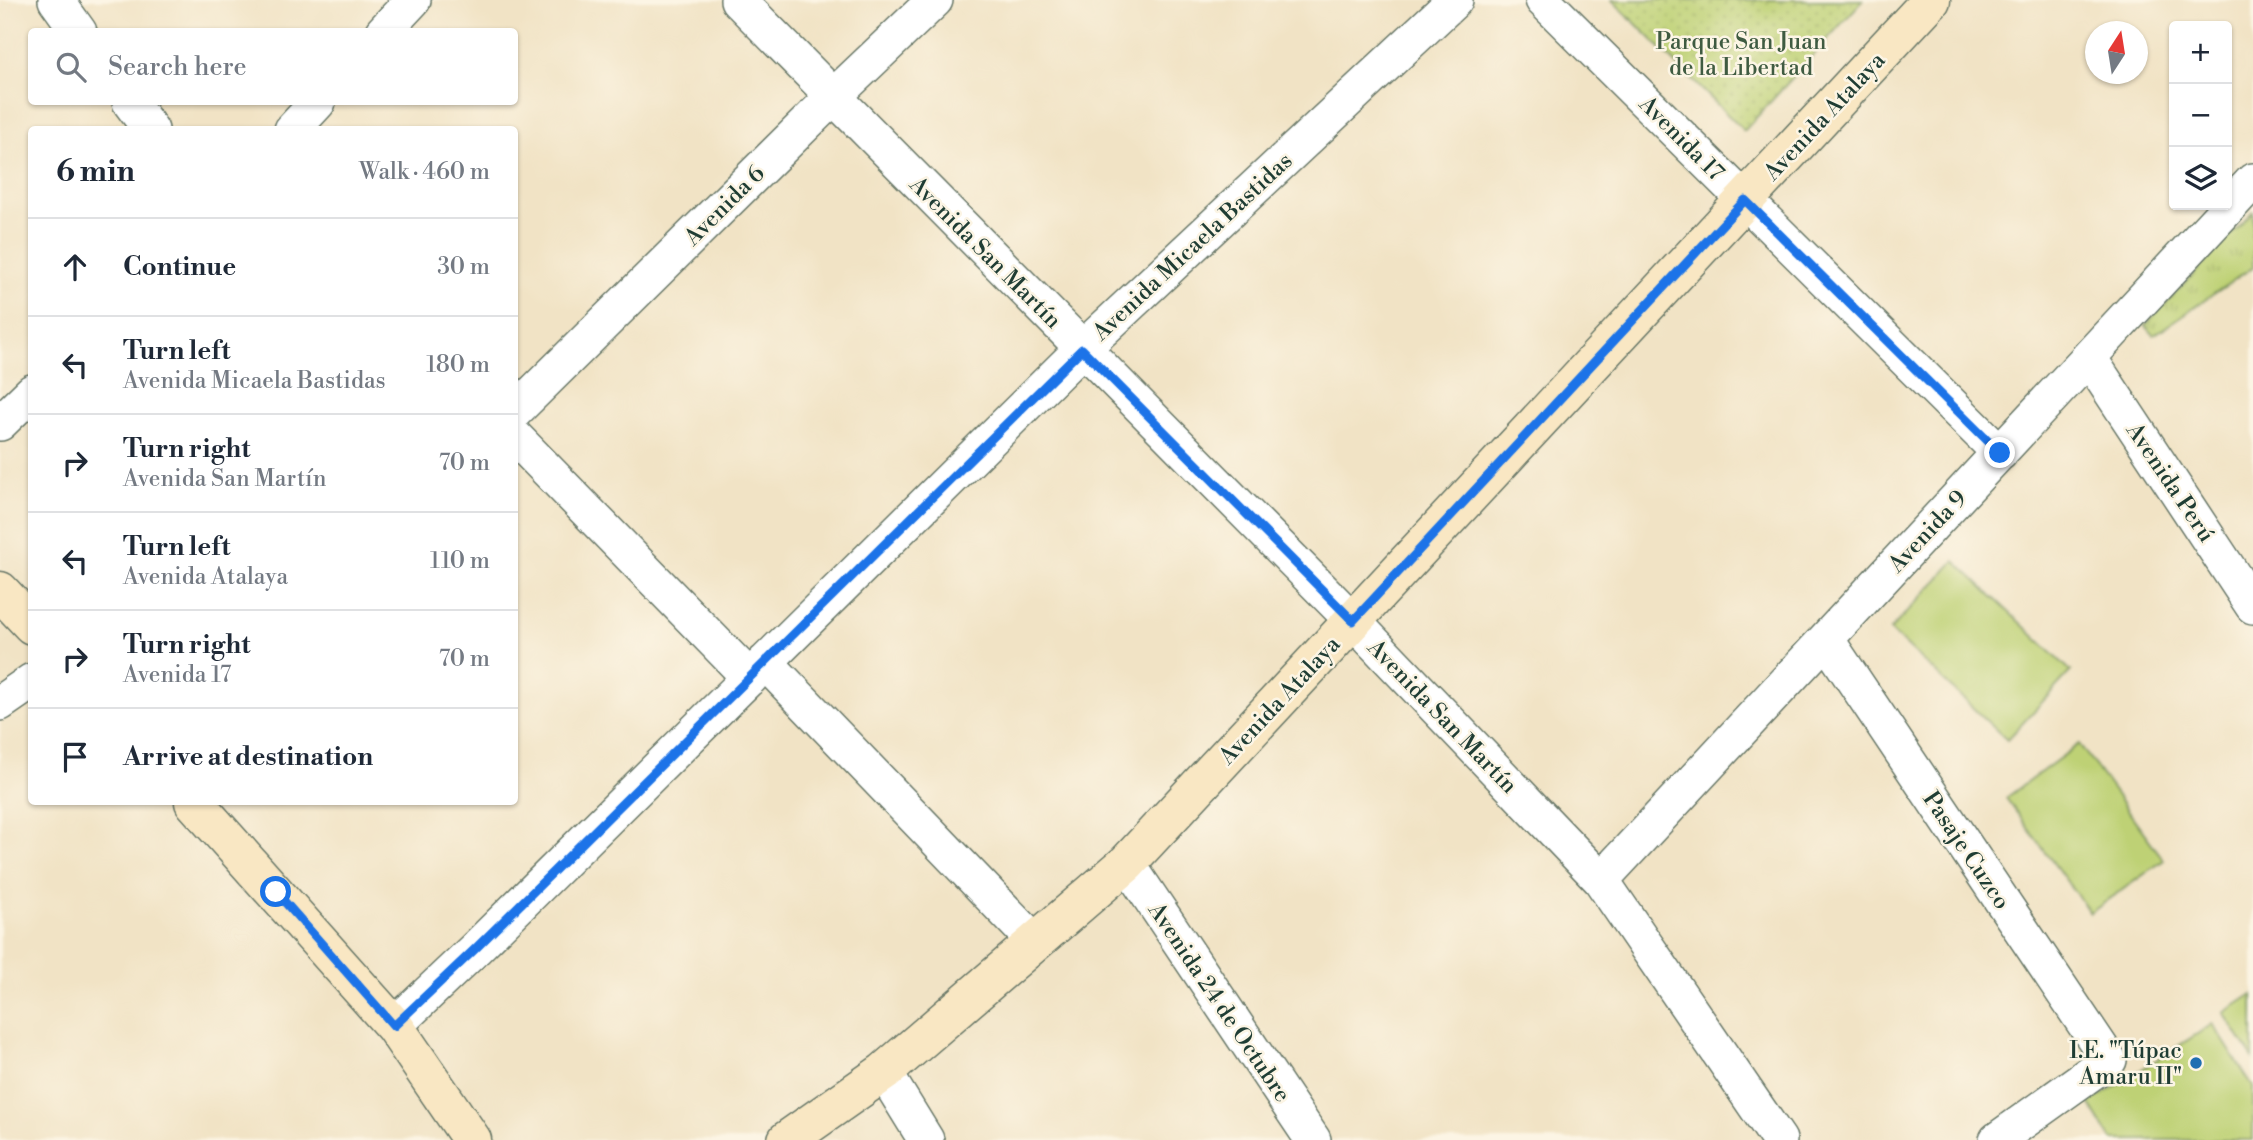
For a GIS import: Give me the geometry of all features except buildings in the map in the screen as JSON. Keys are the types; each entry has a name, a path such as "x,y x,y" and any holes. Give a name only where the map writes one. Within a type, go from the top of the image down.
{"street":[{"path":"56,0 76,28"},
{"path":"387,28 413,0"},
{"name":"Avenida San Martín","path":"738,0 1353,621 1601,880 1779,1140"},
{"name":"Avenida 6","path":"518,408 832,97 935,0"},
{"name":"Avenida Micaela Bastidas","path":"394,1026 1082,349 1455,0"},
{"name":"Avenida 17","path":"1542,0 2000,453"},
{"name":"Avenida Atalaya","path":"787,1140 884,1072 1127,863 1931,0"},
{"path":"132,105 148,126"},
{"path":"296,126 315,105"},
{"name":"Avenida 9","path":"1601,880 2253,181"},
{"name":"Avenida Perú","path":"2089,358 2253,606"},
{"path":"0,423 28,396"},
{"path":"518,440 1035,943"},
{"path":"0,590 28,621"},
{"name":"Pasaje Cuzco","path":"1826,639 2109,1060 1997,1140"},
{"path":"0,703 28,684"},
{"path":"197,805 394,1026 472,1140"},
{"name":"Avenida 24 de Octubre","path":"1127,863 1313,1140"},
{"path":"884,1072 926,1140"}],"green space":[{"name":"Parque San Juan de la Libertad","path":"1612,0 1863,0 1744,131"},
{"path":"2253,212 2253,267 2154,335 2145,325"},
{"path":"1955,561 2071,671 2007,740 1890,630"},
{"path":"2079,744 2164,860 2090,913 2006,798"},
{"path":"2253,994 2253,1058 2224,1013"},
{"name":"I.E. \"Túpac Amaru II\"","path":"2213,1024 2253,1087 2253,1140 2112,1140 2089,1103"}],"place":[{"name":"I.E. \"Túpac Amaru II\"","path":"2196,1063"}],"route":[{"path":"276,892 394,1026 1082,349 1353,621 1745,200 2000,453"}]}
